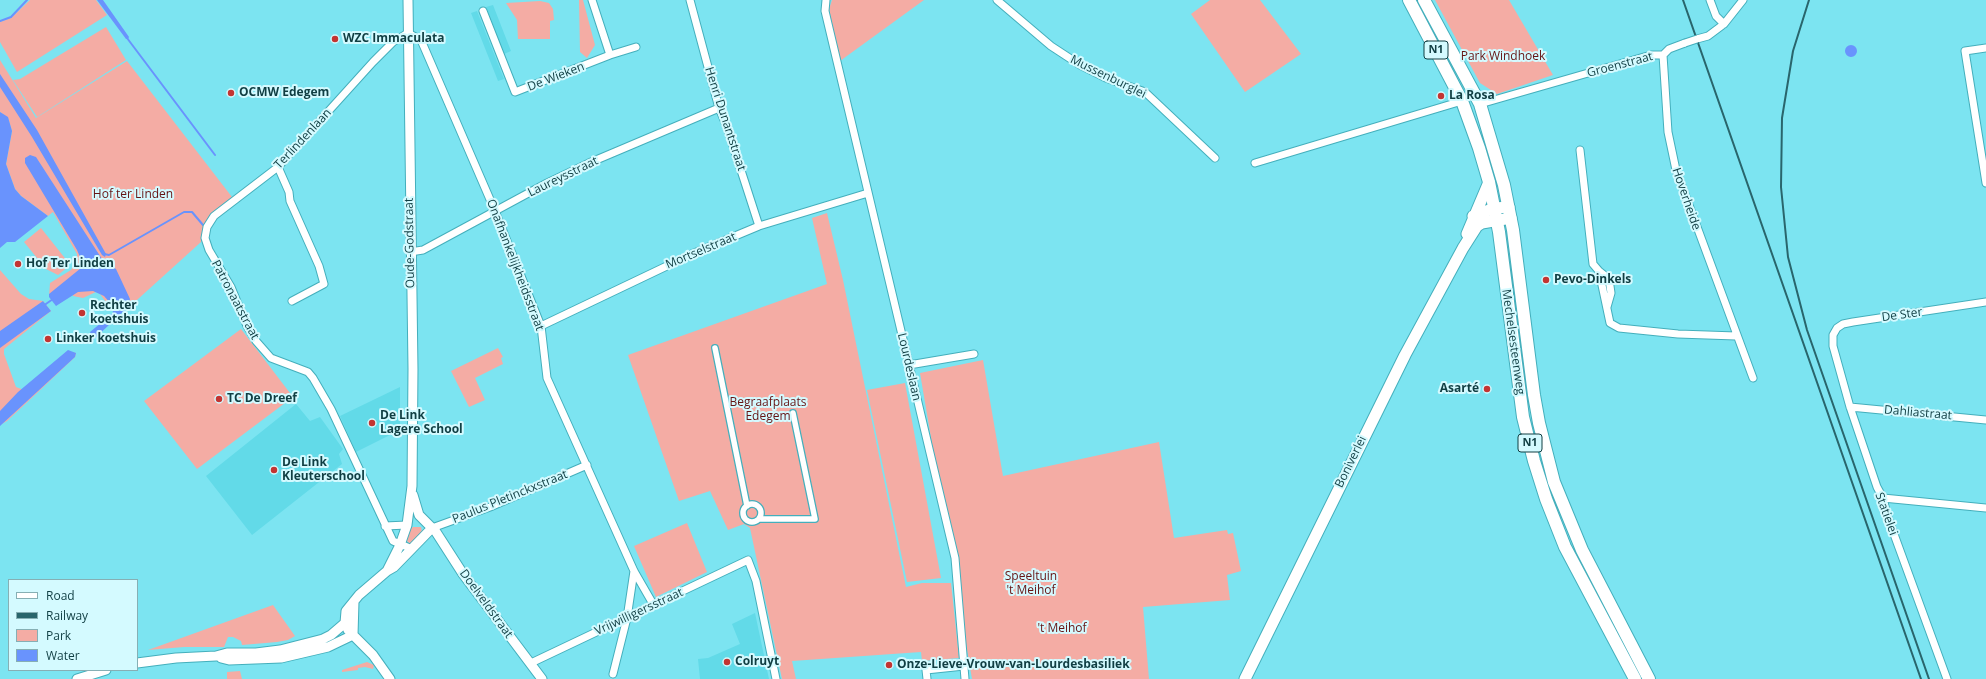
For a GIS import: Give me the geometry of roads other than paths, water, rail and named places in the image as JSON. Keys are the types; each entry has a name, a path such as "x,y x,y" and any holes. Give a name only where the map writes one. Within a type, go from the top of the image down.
{"main road":[{"name":"Mechelsesteenweg","path":"1409,0 1462,101 1479,148 1489,182 1496,214 1523,417 1534,461 1550,511 1565,547 1635,679"},
{"name":"Mechelsesteenweg","path":"1424,0 1480,104 1504,185 1510,212 1538,423 1550,469 1562,503 1582,550 1649,679"},
{"name":"Boniverlei","path":"1463,248 1473,216 1489,182"},
{"path":"1473,216 1510,212"},
{"name":"Boniverlei","path":"1245,679 1401,362 1463,248 1477,226 1496,214"}],"street":[{"name":"Oude-Godstraat","path":"387,571 400,545 407,525 412,486 413,369 410,252 408,0"},
{"path":"592,0 610,55"},
{"name":"Henri Dunantstraat","path":"690,0 720,108 759,226"},
{"name":"Henri Dunantstraat","path":"693,10 694,0"},
{"name":"Lourdeslaan","path":"826,0 825,11 955,558 965,679"},
{"name":"Mussenburglei","path":"997,0 1050,46 1080,65 1106,78 1145,92 1215,158"},
{"path":"1710,0 1716,16 1724,24"},
{"name":"Groenstraat","path":"1480,104 1651,55 1663,55 1669,49 1708,36 1724,24 1743,0"},
{"name":"De Wieken","path":"483,12 515,92 610,55 636,47"},
{"name":"Terlindenlaan","path":"206,244 205,232 214,216 278,167 373,62 393,42 408,33"},
{"name":"Onafhankelijkheidsstraat","path":"408,33 421,40 495,211 541,326 547,378 634,571 653,604"},
{"path":"1986,48 1965,51 1986,183"},
{"name":"Hoverheide","path":"1663,55 1668,132 1676,170 1736,336 1753,378"},
{"path":"1255,163 1462,101"},
{"name":"Laureysstraat","path":"410,252 423,250 589,163 720,108"},
{"path":"1580,150 1594,264 1599,271 1610,323 1619,328 1678,334 1736,336"},
{"path":"278,167 289,192 290,202 319,266 324,284 292,301"},
{"name":"Mortselstraat","path":"541,326 692,254 759,226 868,193"},
{"name":"Patronaatstraat","path":"206,244 231,287 247,326 264,351 271,358 308,372 314,378 331,410 386,526 394,541 400,545"},
{"name":"De Ster","path":"1833,346 1833,335 1837,328 1843,324 1986,302"},
{"name":"Statielei","path":"1833,346 1850,407 1877,488 1883,498 1887,515 1947,679"},
{"path":"715,348 747,506 744,513 745,518 750,521 758,519 815,519 793,413"},
{"path":"909,365 974,354"},
{"name":"Dahliastraat","path":"1850,407 1986,420"},
{"name":"Paulus Pletinckxstraat","path":"432,528 490,507 587,465"},
{"name":"Oude-Godstraat","path":"412,486 420,515 432,528"},
{"path":"1883,498 1986,508"},
{"path":"747,506 755,504 760,508 761,514 758,519"},
{"path":"386,526 407,525 422,521 432,528 394,567 387,571 354,601 349,623 353,635 373,655 390,679"},
{"name":"Doelveldstraat","path":"432,528 463,574 542,679"},
{"path":"400,545 412,549"},
{"name":"Vrijwilligersstraat","path":"531,663 748,560 756,581 776,679"},
{"path":"613,674 627,618 634,571"},
{"path":"138,663 176,658 216,656 229,660 262,660 310,647 349,623"},
{"path":"310,647 328,647 353,635"},
{"path":"927,679 926,670 964,666"},
{"path":"76,679 103,671"}],"water":[{"path":"97,0 103,0 129,37 128,39 126,39"},
{"path":"1849,45 1853,45 1857,51 1853,57 1849,57 1845,53 1845,49"},
{"path":"0,74 37,130 106,254 105,257 102,255 32,137 0,87"},
{"path":"0,112 8,117 12,131 6,164 15,189 21,196 48,216 15,242 7,242 0,248"},
{"path":"30,155 36,157 102,259 116,269 130,299 127,308 93,340 90,332 113,313 112,305 104,296 93,291 78,292 56,306 49,297 49,294 81,268 83,264 77,250 25,163 25,158"},
{"path":"43,301 51,311 0,348 0,331"},
{"path":"68,350 76,353 75,357 0,426 0,411 18,392"}],"waterway":[{"path":"0,21 11,17 27,0"},
{"path":"127,38 215,155"},
{"path":"104,254 109,255 184,212 192,212 203,225"},
{"path":"43,306 53,299"}],"railway":[{"path":"1683,0 1921,679"},
{"path":"1809,0 1793,51 1782,118 1781,187 1788,257 1807,330 1929,679"}],"place":[{"name":"WZC Immaculata","path":"335,39"},
{"name":"OCMW Edegem","path":"231,93"},
{"name":"La Rosa","path":"1441,96"},
{"name":"Hof Ter Linden","path":"18,264"},
{"name":"Pevo-Dinkels","path":"1546,280"},
{"name":"Rechter koetshuis","path":"82,313"},
{"name":"Linker koetshuis","path":"48,339"},
{"name":"Asarté","path":"1487,389"},
{"name":"TC De Dreef","path":"219,399"},
{"name":"De Link Lagere School","path":"372,423"},
{"name":"De Link Kleuterschool","path":"274,470"},
{"name":"Colruyt","path":"727,662"},
{"name":"Onze-Lieve-Vrouw-van-Lourdesbasiliek","path":"889,665"}],"park label":[{"name":"Park Windhoek","path":"1503,57"},
{"name":"Hof ter Linden","path":"133,195"},
{"name":"Begraafplaats Edegem","path":"768,410"},
{"name":"Speeltuin 't Meihof","path":"1031,584"},
{"name":"'t Meihof","path":"1062,629"}]}
